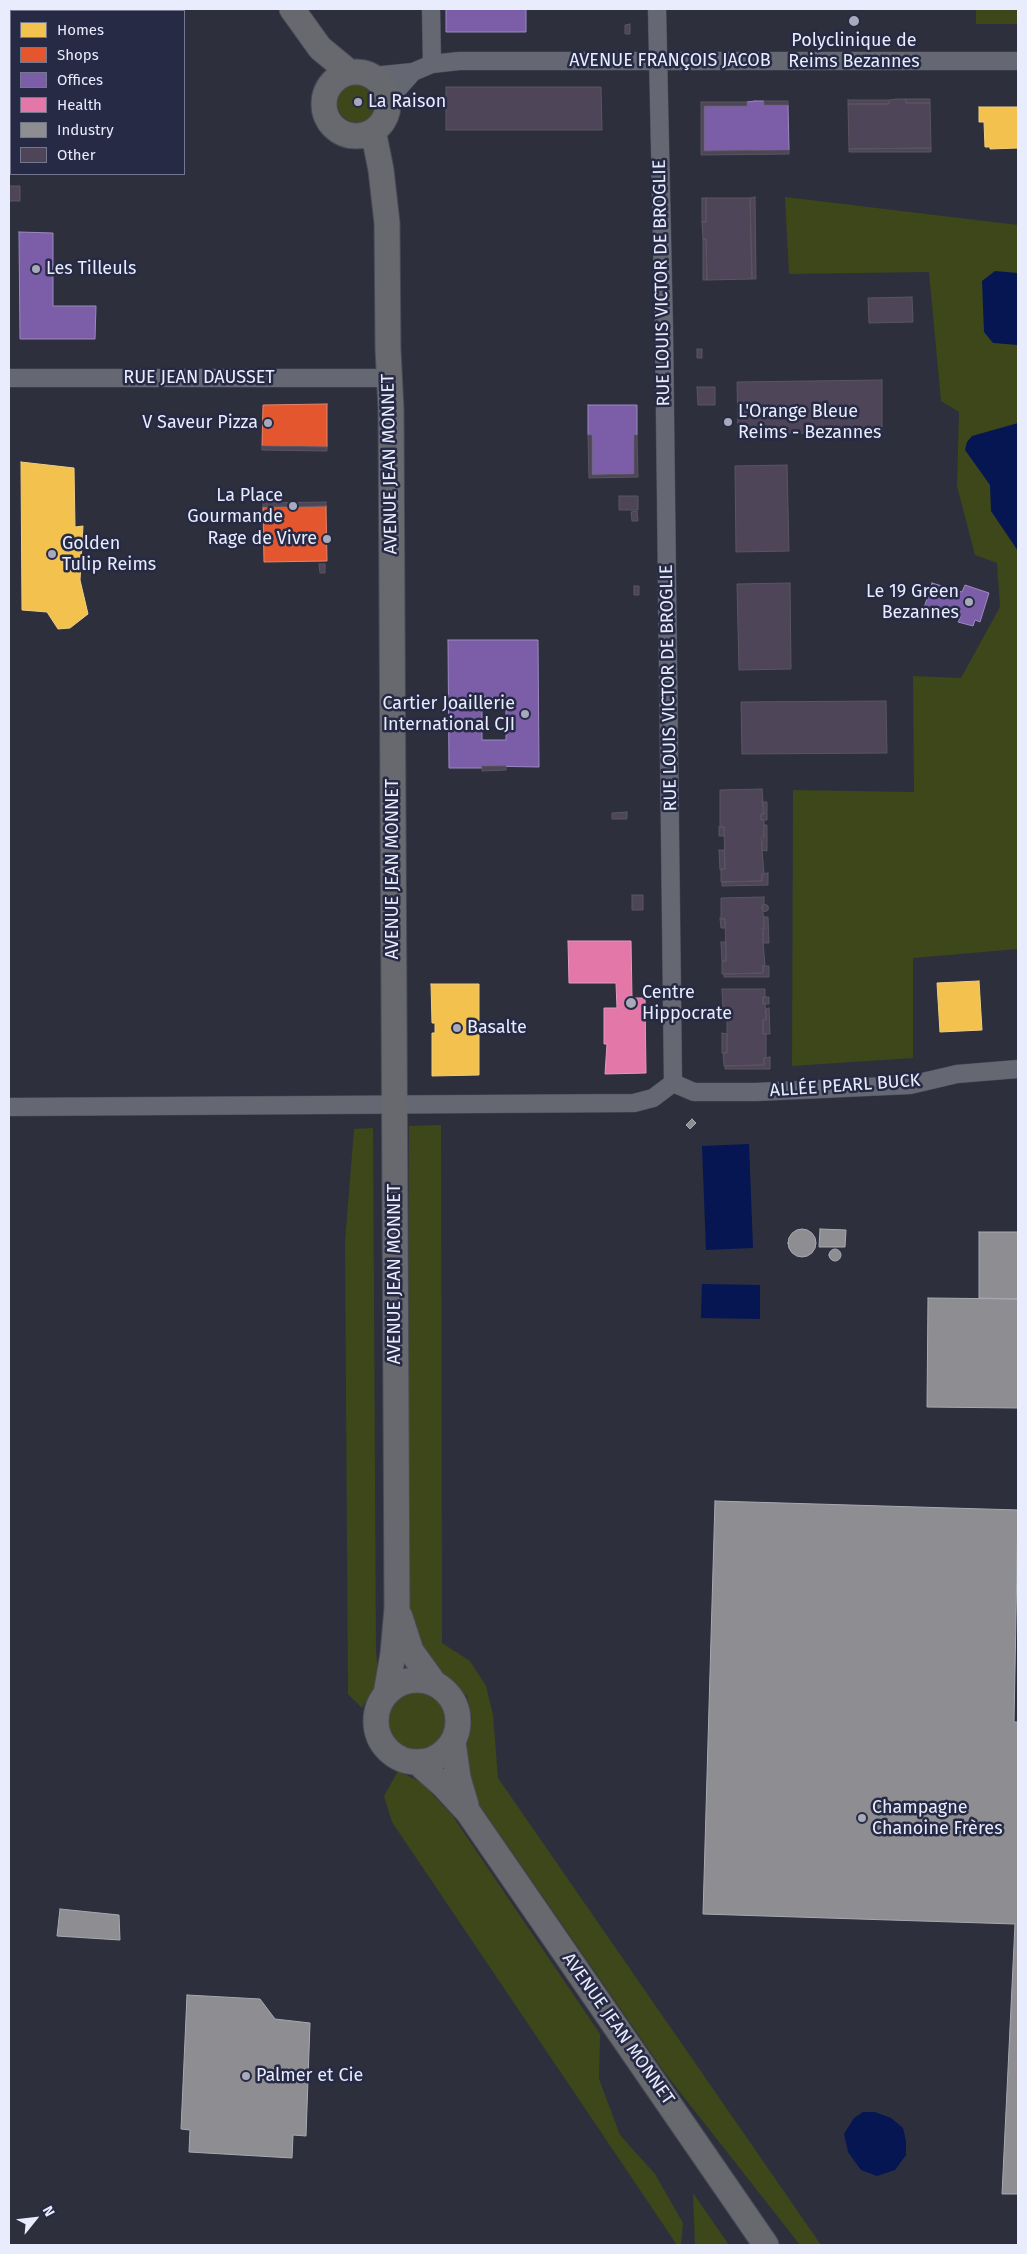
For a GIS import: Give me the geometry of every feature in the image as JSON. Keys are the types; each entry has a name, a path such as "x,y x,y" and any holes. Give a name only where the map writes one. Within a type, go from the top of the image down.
{"street":[{"path":"292,9 320,48 351,76 383,86 388,100 386,116 383,122 371,133 355,136 347,135 333,127 324,112 324,96 351,76"},
{"path":"431,9 432,64"},
{"name":"RUE LOUIS VICTOR DE BROGLIE","path":"657,9 664,370 673,1082"},
{"name":"AVENUE FRANÇOIS JACOB","path":"351,76 413,72 432,64 460,61 1018,61"},
{"name":"AVENUE FRANÇOIS JACOB","path":"388,100 413,72"},
{"name":"AVENUE JEAN MONNET","path":"371,133 375,140 381,170 387,223 389,378 396,1608 393,1654 386,1694"},
{"name":"RUE JEAN DAUSSET","path":"9,378 389,378"},
{"name":"ALLÉE PEARL BUCK","path":"673,1082 694,1092 756,1092 910,1085 957,1074 1018,1069"},
{"path":"9,1107 634,1103 654,1098 673,1082"},
{"name":"AVENUE JEAN MONNET","path":"396,1608 411,1651 434,1683"},
{"path":"421,1680 434,1683 446,1691 454,1702 459,1715 458,1729 453,1742 444,1753 432,1760 418,1763 404,1760 392,1754 383,1744 378,1732 376,1719 379,1706 386,1694 396,1686 408,1681 421,1680"},
{"name":"AVENUE JEAN MONNET","path":"453,1742 458,1778 468,1812"},
{"name":"AVENUE JEAN MONNET","path":"418,1763 444,1786 468,1812 669,2101 766,2245"},
{"path":"669,2101 749,2245"}],"green space":[{"path":"976,9 1018,9 1018,24 976,24"},
{"path":"354,81 362,81 373,87 379,102 373,117 362,123 354,123 343,117 337,106 337,98 343,87"},
{"path":"785,197 1018,225 1018,949 913,958 913,1058 792,1066 793,790 914,792 913,676 961,678 1000,607 997,563 975,555 957,486 959,412 941,401 929,272 789,274"},
{"path":"441,1125 442,1643 470,1661 486,1686 493,1715 498,1778 821,2245 800,2245 665,2073 477,1801 464,1753 472,1719 467,1696 430,1663 408,1618 409,1126"},
{"path":"373,1128 376,1652 379,1679 362,1708 348,1694 345,1242 354,1129"},
{"path":"418,1692 429,1694 442,1705 447,1721 445,1732 434,1745 418,1750 407,1748 394,1737 389,1721 391,1710 402,1697"},
{"path":"398,1771 421,1782 452,1815 600,2034 599,2079 620,2135 655,2174 683,2223 681,2245 677,2245 392,1822 384,1796"},
{"path":"693,2193 729,2245 695,2245"}],"shaded area":[{"path":"995,271 1018,273 1018,345 993,343 984,332 982,281"},
{"path":"1018,423 1018,551 991,511 990,485 965,450 967,442 972,436"},
{"path":"749,1144 753,1248 706,1250 702,1146"},
{"path":"702,1284 760,1285 760,1319 701,1318"},
{"path":"863,2112 875,2112 891,2118 903,2128 906,2141 906,2155 895,2170 877,2176 861,2170 848,2152 844,2134 854,2118"}],"building: Homes":[{"path":"979,107 1018,107 1018,148 990,149 990,147 985,147 984,122 979,122"},
{"name":"Golden Tulip Reims","path":"21,462 74,468 75,527 83,526 80,580 88,614 70,628 58,629 47,612 22,610"},
{"path":"979,981 982,1030 940,1032 937,983"},
{"name":"Basalte","path":"431,984 479,984 479,1075 432,1076 432,1033 435,1033 435,1023 432,1023"}],"building: Shops":[{"path":"327,404 327,447 262,446 263,405"},
{"path":"326,506 327,561 264,562 263,507"}],"building: Offices":[{"path":"446,9 526,9 526,32 446,32"},
{"path":"764,101 764,105 788,105 789,150 704,151 704,106 747,106 747,102"},
{"name":"Les Tilleuls","path":"19,232 53,233 53,306 96,306 95,339 20,339"},
{"path":"588,405 637,405 637,435 634,435 634,474 592,475 592,435 588,435"},
{"path":"932,583 962,592 965,585 989,593 980,622 975,620 973,626 958,622 961,616 950,612 948,619 923,611"},
{"path":"448,640 538,640 539,767 482,766 482,768 449,768","holes":["482,697 506,698 506,740 482,740"]}],"building: Health":[{"name":"Centre Hippocrate","path":"568,941 631,941 632,998 645,998 646,1073 605,1074 607,1044 604,1044 604,1008 617,1008 616,983 569,983"}],"building: Industry":[{"path":"692,1119 696,1123 690,1129 686,1125"},
{"path":"802,1229 812,1233 816,1243 812,1253 802,1257 792,1253 788,1243 792,1233"},
{"path":"820,1229 846,1230 845,1247 819,1247"},
{"path":"979,1232 1018,1232 1018,1299 979,1298"},
{"path":"833,1249 837,1249 841,1255 837,1261 833,1261 829,1257 829,1253"},
{"path":"928,1298 1018,1299 1018,1408 927,1407"},
{"name":"Champagne Chanoine Frères","path":"715,1501 1018,1510 1014,1722 1018,1722 1018,2194 1002,2194 1015,1924 703,1914"},
{"path":"60,1909 119,1915 120,1940 57,1936"},
{"name":"Palmer et Cie","path":"187,1995 260,1999 275,2019 310,2023 306,2136 293,2135 292,2158 189,2152 190,2130 181,2129"}],"building: Other":[{"path":"630,24 630,34 625,34 625,25"},
{"path":"446,87 601,87 602,130 446,130"},
{"path":"906,99 906,103 930,103 931,148 849,149 848,104 889,104 889,100"},
{"path":"906,99 930,99 930,103 906,103"},
{"path":"848,100 889,100 889,104 848,104"},
{"path":"764,101 788,101 788,105 764,105"},
{"path":"701,102 747,102 747,106 704,106 704,151 789,150 789,154 701,155"},
{"path":"931,148 931,152 849,152 849,149"},
{"path":"9,186 20,186 20,201 9,201"},
{"path":"755,197 756,279 752,279 750,198"},
{"path":"702,198 706,198 706,222 702,222"},
{"path":"706,198 750,198 752,279 707,280 706,239 703,239 702,222 706,222"},
{"path":"703,239 706,239 707,280 703,280"},
{"path":"912,297 913,322 869,323 868,298"},
{"path":"697,349 702,349 702,358 697,358"},
{"path":"882,380 882,432 738,434 737,382"},
{"path":"697,387 715,387 715,405 698,405"},
{"path":"588,435 592,435 592,475 634,474 634,435 637,435 638,477 589,478"},
{"path":"262,446 327,447 327,451 262,450"},
{"path":"787,465 789,551 736,552 735,466"},
{"path":"619,496 638,496 638,510 619,510"},
{"path":"326,502 326,506 263,507 263,503"},
{"path":"637,511 638,521 632,521 631,512"},
{"path":"319,564 325,564 325,573 320,573"},
{"path":"790,583 791,669 739,670 737,584"},
{"path":"634,586 639,586 639,595 634,595"},
{"path":"886,701 887,753 742,754 741,702"},
{"path":"482,766 506,766 506,770 482,771"},
{"path":"762,789 764,814 761,814 761,820 764,820 764,837 761,837 764,874 762,874 762,881 721,882 721,869 725,869 724,827 720,827 720,790"},
{"path":"762,802 767,802 767,820 761,820 761,814 764,814"},
{"path":"627,812 627,819 612,819 612,813"},
{"path":"764,825 767,825 767,851 762,850"},
{"path":"719,827 724,827 724,836 719,836"},
{"path":"719,850 724,850 725,869 720,870"},
{"path":"768,873 768,885 722,886 722,882 762,881 762,874"},
{"path":"632,895 643,895 643,910 632,910"},
{"path":"764,897 764,905 762,905 765,929 762,928 765,966 763,966 763,973 722,974 722,961 726,961 725,919 721,919 721,898"},
{"path":"765,904 769,908 765,912 761,908"},
{"path":"764,917 768,917 769,943 763,943"},
{"path":"720,918 725,919 725,928 721,928"},
{"path":"721,942 726,942 726,961 722,961"},
{"path":"763,966 769,966 769,977 724,977 724,974 763,973"},
{"path":"722,989 765,989 763,1004 765,1003 766,1020 763,1020 763,1034 766,1034 766,1058 764,1058 764,1065 724,1066 723,1053 727,1053 727,1020 726,1011 723,1011"},
{"path":"763,997 769,997 769,1004 763,1004"},
{"path":"769,1008 770,1034 763,1034 763,1020 766,1020 766,1009"},
{"path":"722,1010 726,1011 727,1020 722,1020"},
{"path":"722,1033 727,1034 727,1053 722,1053"},
{"path":"770,1057 770,1069 725,1069 725,1066 764,1065 764,1058"}],"place":[{"name":"Polyclinique de Reims Bezannes","path":"854,21"},
{"name":"La Raison","path":"358,102"},
{"name":"Les Tilleuls","path":"36,269"},
{"name":"L'Orange Bleue Reims - Bezannes","path":"728,422"},
{"name":"V Saveur Pizza","path":"268,423"},
{"name":"La Place Gourmande","path":"293,506"},
{"name":"Rage de Vivre","path":"327,539"},
{"name":"Golden Tulip Reims","path":"52,554"},
{"name":"Le 19 Green Bezannes","path":"969,602"},
{"name":"Cartier Joaillerie International CJI","path":"525,714"},
{"name":"Centre Hippocrate","path":"631,1003"},
{"name":"Basalte","path":"457,1028"},
{"name":"Champagne Chanoine Frères","path":"862,1818"},
{"name":"Palmer et Cie","path":"246,2076"}]}
